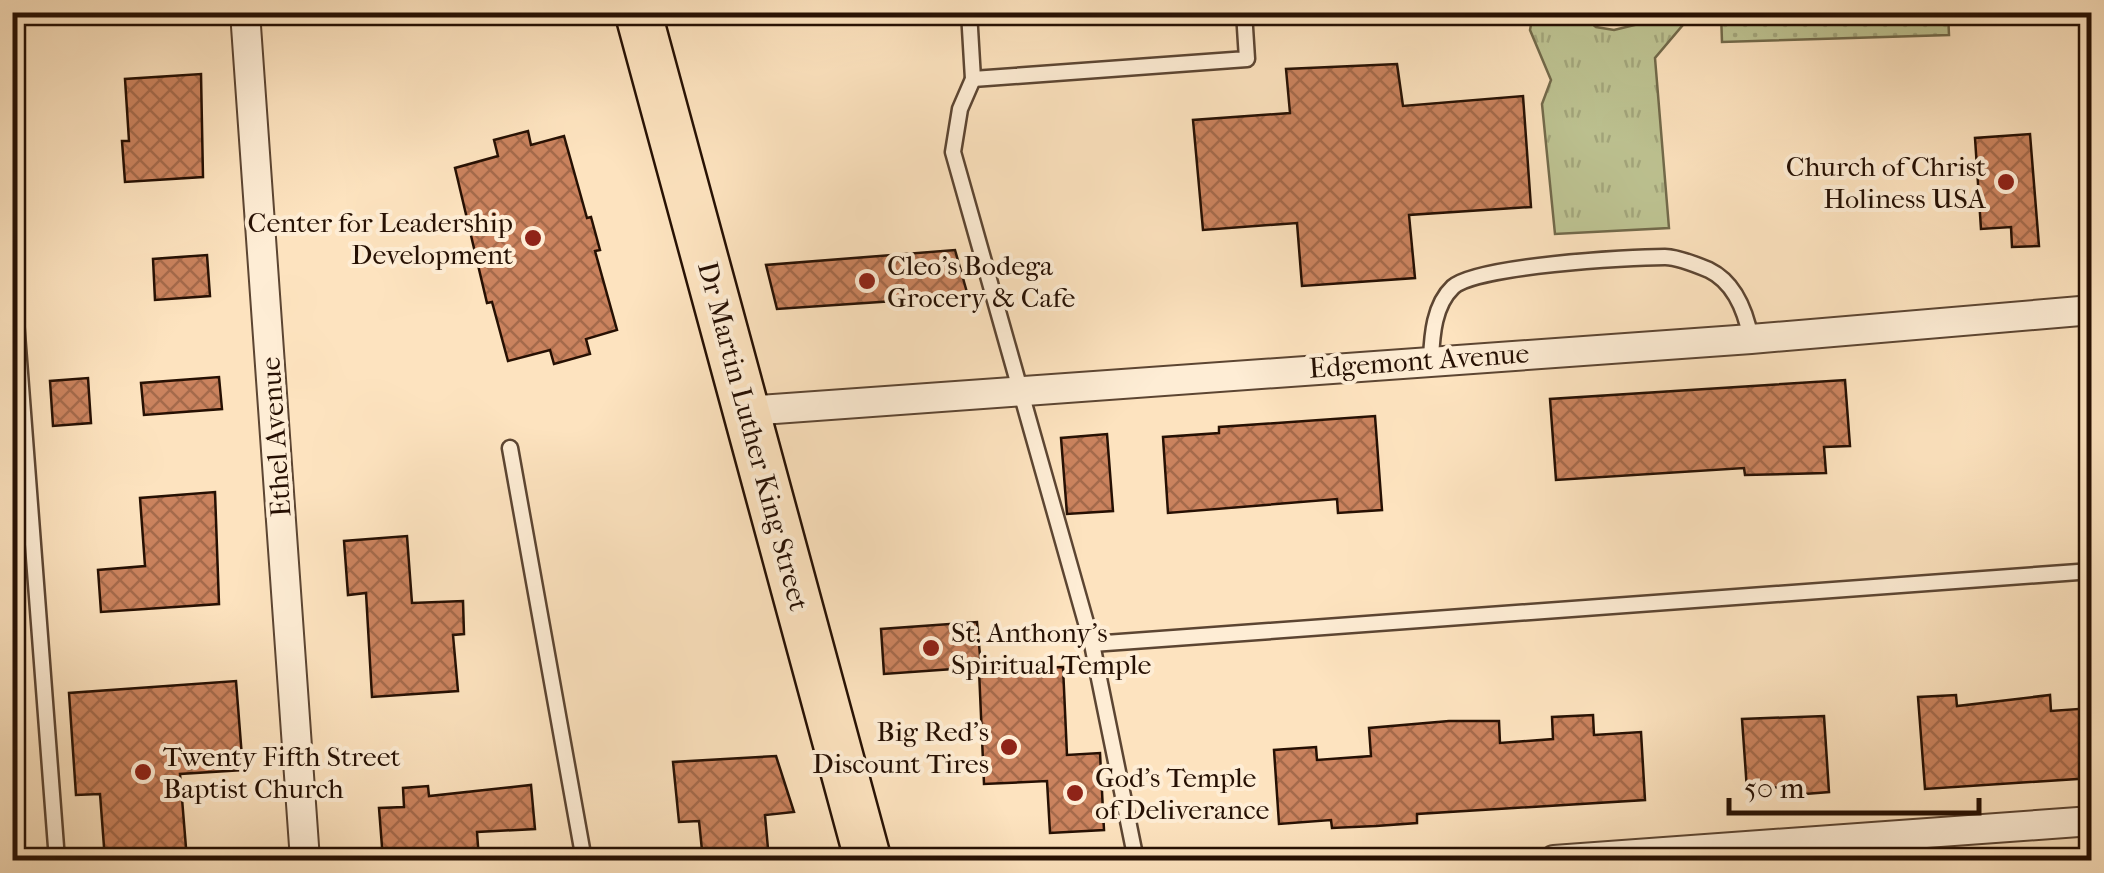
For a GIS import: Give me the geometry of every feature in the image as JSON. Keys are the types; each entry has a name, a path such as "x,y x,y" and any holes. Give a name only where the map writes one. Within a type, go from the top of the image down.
{"main road":[{"name":"Dr Martin Luther King Street","path":"638,12 868,860"}],"street":[{"name":"Ethel Avenue","path":"245,12 306,860"},
{"name":"Edgemont Avenue","path":"746,411 1020,388 1751,339 2092,310"},
{"path":"1554,860 2092,822"}],"lane":[{"path":"969,12 973,78 960,109 953,152 1092,644 1136,860"},
{"path":"973,78 1247,59 1244,12"},
{"path":"1431,359 1432,329 1444,299 1454,285 1484,272 1668,257 1712,272 1745,307 1751,339"},
{"path":"12,268 56,860"},
{"path":"510,448 584,860"},
{"path":"1092,644 2092,570"}],"green space":[{"path":"1533,13 1579,13 1596,27 1614,30 1672,16 1682,26 1655,58 1669,228 1555,234 1542,104 1551,80 1530,30"},
{"path":"1721,13 1948,13 1949,35 1722,42"}],"building":[{"path":"1397,64 1403,106 1523,96 1531,207 1409,215 1415,278 1302,286 1297,223 1203,230 1193,120 1290,113 1286,69"},
{"path":"201,74 203,177 125,182 122,141 129,141 125,79"},
{"name":"Center for Leadership Development","path":"528,131 531,145 564,136 587,218 591,217 600,250 595,251 617,330 586,339 590,354 554,364 550,350 508,361 492,302 487,303 455,168 498,156 494,140"},
{"name":"Church of Christ Holiness USA","path":"2030,134 2039,246 2012,247 2011,227 1981,229 1975,138"},
{"name":"Cleo's Bodega Grocery & Cafe","path":"955,250 968,296 777,309 766,265"},
{"path":"207,255 210,296 155,300 153,259"},
{"path":"219,377 222,409 144,415 141,383"},
{"path":"88,378 91,423 53,426 50,381"},
{"path":"1845,380 1850,446 1824,447 1826,473 1745,475 1744,468 1556,480 1550,399"},
{"path":"1375,416 1382,510 1338,513 1337,499 1168,513 1163,437 1219,433 1219,427"},
{"path":"1107,434 1113,511 1067,514 1061,438"},
{"path":"215,492 219,604 101,612 98,570 145,566 140,498"},
{"path":"407,536 412,603 463,601 464,634 453,635 458,691 372,697 366,593 348,595 344,541"},
{"name":"St. Anthony's Spiritual Temple","path":"977,622 981,667 884,674 881,629"},
{"path":"1063,667 1067,755 1100,753 1104,830 1050,833 1047,781 984,784 979,670"},
{"name":"Twenty Fifth Street Baptist Church","path":"236,681 243,770 180,774 187,860 105,860 100,794 76,795 69,693"},
{"path":"1956,695 1957,706 2050,695 2051,711 2092,708 2092,778 1925,789 1918,697"},
{"path":"1593,715 1594,735 1641,732 1645,800 1417,814 1417,823 1376,826 1332,828 1331,820 1279,824 1274,750 1316,747 1317,760 1371,756 1369,728 1449,721 1499,721 1500,743 1553,739 1552,717"},
{"path":"1824,716 1829,792 1793,795 1792,786 1747,790 1742,719"},
{"path":"776,756 794,812 765,815 769,860 703,860 699,821 679,822 673,762"},
{"path":"531,785 535,829 477,832 479,860 383,860 379,808 404,807 403,788 428,786 429,796"}],"place":[{"name":"Church of Christ Holiness USA","path":"2006,182"},
{"name":"Center for Leadership Development","path":"533,238"},
{"name":"Cleo's Bodega Grocery & Cafe","path":"867,281"},
{"name":"St. Anthony's Spiritual Temple","path":"931,648"},
{"name":"Big Red's Discount Tires","path":"1009,747"},
{"name":"Twenty Fifth Street Baptist Church","path":"143,772"},
{"name":"God's Temple of Deliverance","path":"1075,793"}]}
